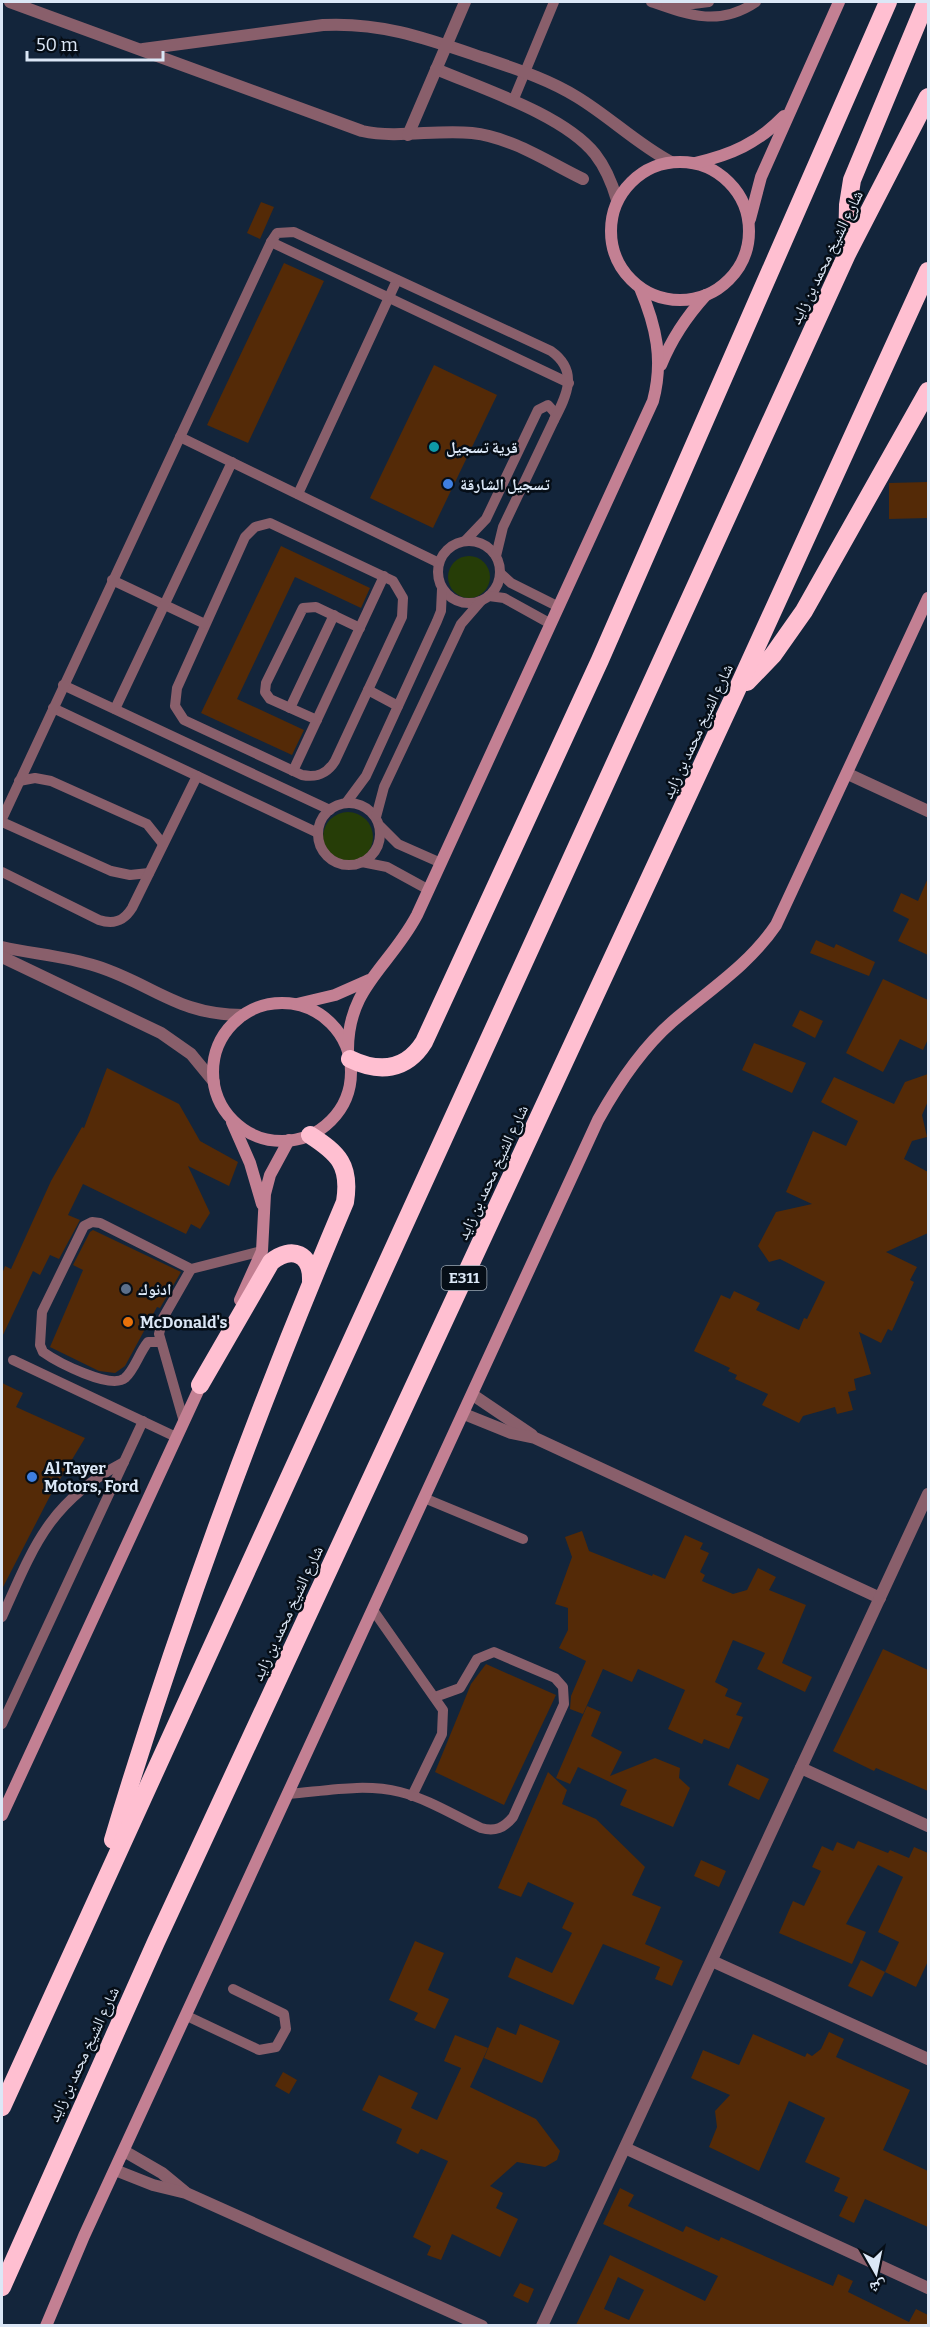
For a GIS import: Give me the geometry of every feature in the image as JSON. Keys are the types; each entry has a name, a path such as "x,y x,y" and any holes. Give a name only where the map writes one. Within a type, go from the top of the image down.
{"highway":[{"path":"349,1055 364,1066 387,1069 409,1060 424,1042 600,660 888,2"},
{"path":"847,254 848,205 852,180 926,2"},
{"name":"شارع الشيخ محمد بن زايد","path":"2,2107 847,254 928,97"},
{"name":"شارع الشيخ محمد بن زايد","path":"2,2287 147,1963 735,694 928,271"},
{"path":"735,694 773,655 804,611 928,391"},
{"path":"93,1906 152,1711 212,1536 311,1282 345,1202 348,1187 346,1173 340,1159 330,1148 310,1135"},
{"path":"200,1385 271,1262 281,1254 300,1255 305,1258 312,1269 311,1282"}],"street":[{"path":"10,2 362,131 408,135 461,132 486,135 583,179"},
{"path":"408,135 465,2"},
{"path":"789,111 770,131 747,147 721,157 693,163 671,162 650,168 630,182 617,200 610,224 612,248 622,271 640,288 661,298 684,300 706,295 725,284 739,267 747,248 755,193 838,2"},
{"path":"139,50 300,28 346,24 391,28 525,72 576,96 637,141 671,162"},
{"path":"436,69 513,102 570,130 584,141 605,168 617,200"},
{"path":"693,163 715,171 732,185 744,204 749,226"},
{"path":"640,288 655,330 660,366"},
{"path":"228,1115 255,1135 272,1140 289,1140 310,1135 326,1125 338,1112 349,1087 348,1031 352,1012 360,993 408,932 429,890 650,409 660,366 672,340 687,316 706,295"},
{"path":"46,2325 424,1498 610,1099 638,1058 654,1040 745,963 767,939 785,912 928,598"},
{"path":"848,774 928,811"},
{"path":"2,947 75,959 99,967 188,1008 215,1014 243,1015"},
{"path":"2,957 161,1033 191,1054 214,1082"},
{"path":"294,1004 335,995 372,978"},
{"path":"264,1214 250,1163 219,1100 214,1082 213,1063 219,1044 229,1028 243,1015 259,1007 277,1003 294,1004 312,1010 328,1020 340,1035 349,1055"},
{"path":"2,1815 262,1251 264,1214 270,1175 289,1140"},
{"path":"473,1395 535,1438 880,1598"},
{"path":"464,1414 511,1433 535,1438"},
{"path":"542,2325 928,1494"},
{"path":"801,1768 928,1826"},
{"path":"712,1961 928,2059"},
{"path":"625,2148 928,2288"},
{"path":"124,2151 162,2174 186,2193"},
{"path":"115,2170 153,2185 186,2193 482,2325"}],"lane":[{"path":"513,102 554,2"},
{"path":"653,3 677,6 710,2"},
{"path":"653,3 674,12 712,17 731,14 756,2"},
{"path":"149,873 130,875 111,870 2,820 52,708 271,242 278,233 294,232 551,351 565,364 569,383 503,527 496,556 500,573 495,590 461,624 384,787 378,822 381,834 375,851 362,862"},
{"path":"271,242 569,383"},
{"path":"298,494 397,280"},
{"path":"429,890 387,867 362,862 344,865 328,857 319,842 318,833 323,816 346,803 366,776 441,611 442,588 437,572 439,563 449,548 465,541 486,519 538,410 549,405 556,414 554,420"},
{"path":"180,436 439,563"},
{"path":"115,709 232,462"},
{"path":"262,524 277,525 384,576 399,589 404,608 331,768 325,773 310,777 184,720 178,714 175,706 177,688 206,624 245,537 255,527 262,524"},
{"path":"465,541 482,544 496,556"},
{"path":"500,573 511,583 559,607"},
{"path":"293,771 384,576"},
{"path":"112,580 206,624"},
{"path":"442,588 455,600 464,603 504,598 551,624"},
{"path":"317,720 267,696 266,683 303,608 311,606 360,628"},
{"path":"290,708 334,615"},
{"path":"63,685 330,810"},
{"path":"368,690 398,706"},
{"path":"52,708 318,833"},
{"path":"2,872 99,920 115,923 128,915 197,776"},
{"path":"19,781 35,778 51,781 147,824 163,844"},
{"path":"346,803 363,806 398,844 441,863"},
{"path":"160,1342 148,1342 126,1377 110,1383 43,1352 40,1317 87,1223 100,1223 191,1269 262,1251"},
{"path":"184,1422 160,1342 163,1318 191,1269"},
{"path":"13,1360 176,1437"},
{"path":"2,1724 143,1421"},
{"path":"2,1617 32,1548 46,1526 81,1489 124,1461"},
{"path":"424,1498 523,1539"},
{"path":"373,1610 443,1710 444,1726 412,1796"},
{"path":"289,1794 366,1788 387,1790 412,1796 481,1828 488,1830 503,1828 513,1817 565,1698 563,1687 555,1678 494,1652 477,1659 460,1688 435,1697"},
{"path":"186,2016 259,2050 276,2047 286,2029 284,2014 233,1989"}],"green space":[{"path":"469,556 477,557 484,562 489,569 489,585 484,592 477,597 469,598 461,597 454,592 449,585 448,577 449,569 454,562 461,557"},
{"path":"348,812 362,816 369,823 373,837 369,851 362,858 348,862 334,858 327,851 323,837 327,823 334,816"}],"building":[{"path":"261,202 274,207 260,239 247,233"},
{"path":"284,263 324,281 248,443 207,425"},
{"name":"قرية تسجيل","path":"434,365 497,395 433,528 370,498"},
{"path":"928,482 928,518 889,519 889,483"},
{"path":"281,546 370,588 361,608 295,577 237,699 304,730 292,755 201,713"},
{"path":"928,878 928,955 898,941 909,919 893,911 901,893 918,901"},
{"path":"816,940 834,948 836,944 875,962 869,976 810,953"},
{"path":"883,979 928,1000 928,1039 923,1050 900,1039 883,1072 846,1053"},
{"path":"800,1010 823,1021 815,1038 792,1026"},
{"path":"754,1043 806,1063 792,1093 742,1070"},
{"path":"107,1068 179,1104 200,1141 238,1162 229,1186 188,1166 210,1213 200,1229 191,1224 186,1234 83,1184 68,1215 80,1220 59,1259 50,1255 40,1275 33,1271 2,1337 2,1274 5,1266 11,1269 51,1181 82,1127 84,1128"},
{"path":"928,1074 928,1101 922,1115 927,1137 912,1141 904,1159 928,1172 928,1233 886,1252 917,1267 910,1280 914,1282 892,1331 888,1329 881,1343 859,1332 871,1374 854,1379 856,1390 848,1392 853,1410 837,1414 835,1407 803,1416 799,1423 762,1405 768,1394 735,1379 737,1375 728,1371 730,1368 694,1351 721,1295 730,1299 734,1291 760,1303 756,1310 799,1330 804,1318 807,1319 825,1282 780,1259 769,1262 758,1246 776,1212 812,1204 786,1192 813,1131 846,1146 858,1121 821,1102 834,1077 894,1104 905,1082"},
{"name":"ادنوك","path":"93,1230 181,1272 160,1308 157,1307 125,1366 115,1373 99,1371 50,1347 83,1270 73,1265"},
{"path":"2,1383 23,1393 16,1407 85,1438 50,1496 2,1589"},
{"path":"582,1531 589,1551 652,1576 653,1574 665,1579 685,1535 703,1543 700,1549 709,1553 700,1572 705,1575 702,1581 733,1594 747,1590 758,1568 776,1577 769,1590 806,1605 782,1663 812,1677 805,1692 757,1669 765,1653 733,1640 715,1682 728,1689 725,1696 742,1703 736,1715 743,1717 729,1749 704,1739 702,1744 668,1729 685,1690 638,1669 632,1682 603,1669 583,1714 570,1709 571,1696 586,1661 559,1648 568,1630 568,1608 555,1604 572,1557 565,1537"},
{"path":"883,1649 928,1670 928,1791 876,1768 874,1771 833,1751"},
{"path":"486,1664 556,1695 504,1805 435,1772 471,1684"},
{"path":"587,1706 601,1712 591,1736 622,1752 610,1776 655,1758 680,1768 679,1778 690,1788 673,1827 620,1805 627,1790 578,1767 570,1784 556,1778"},
{"path":"737,1764 769,1779 759,1800 728,1785"},
{"path":"548,1772 567,1790 562,1804 596,1819 645,1867 632,1895 661,1907 645,1944 683,1961 672,1986 655,1979 660,1967 603,1944 573,2005 508,1977 516,1957 552,1973 572,1933 562,1928 574,1903 528,1882 521,1897 498,1888"},
{"path":"858,1841 888,1853 890,1850 909,1858 914,1847 928,1853 928,1961 916,1987 885,1972 899,1942 878,1932 903,1877 878,1865 846,1924 866,1932 852,1964 779,1933 793,1901 804,1906 821,1871 812,1867 822,1846 833,1851 837,1842 854,1849"},
{"path":"701,1860 726,1871 719,1887 694,1876"},
{"path":"415,1941 444,1953 428,1990 449,1999 435,2029 414,2020 418,2013 389,2000"},
{"path":"861,1960 885,1972 872,1997 848,1986"},
{"path":"520,2024 560,2041 542,2083 484,2058 497,2027 516,2035"},
{"path":"829,2032 844,2039 836,2057 910,2090 883,2150 928,2171 928,2227 865,2199 854,2223 839,2216 848,2197 834,2191 840,2178 805,2162 825,2118 789,2101 759,2171 709,2147 717,2127 715,2111 730,2095 691,2078 703,2050 739,2065 753,2034 805,2057 807,2053 812,2056 821,2049"},
{"path":"455,2035 488,2048 470,2087 536,2119 560,2151 557,2160 545,2167 517,2162 490,2186 503,2193 496,2208 518,2219 500,2257 452,2234 441,2260 427,2255 431,2246 413,2237 448,2161 421,2149 418,2154 396,2143 402,2129 362,2110 379,2075 418,2093 411,2108 437,2120 461,2068 444,2061"},
{"path":"283,2072 297,2080 289,2094 275,2086"},
{"path":"620,2188 634,2195 628,2206 683,2232 686,2226 719,2241 721,2237 833,2286 838,2274 853,2281 848,2292 909,2322 916,2309 928,2315 928,2325 576,2325 610,2255 705,2301 718,2276 603,2224","holes":["618,2277 644,2290 629,2320 604,2309"]},
{"path":"520,2283 534,2289 528,2303 513,2296"}],"place":[{"name":"قرية تسجيل","path":"434,447"},
{"name":"تسجيل الشارقة","path":"448,484"},
{"name":"ادنوك","path":"126,1289"},
{"name":"McDonald's","path":"128,1322"},
{"name":"Al Tayer Motors, Ford","path":"32,1477"}]}
